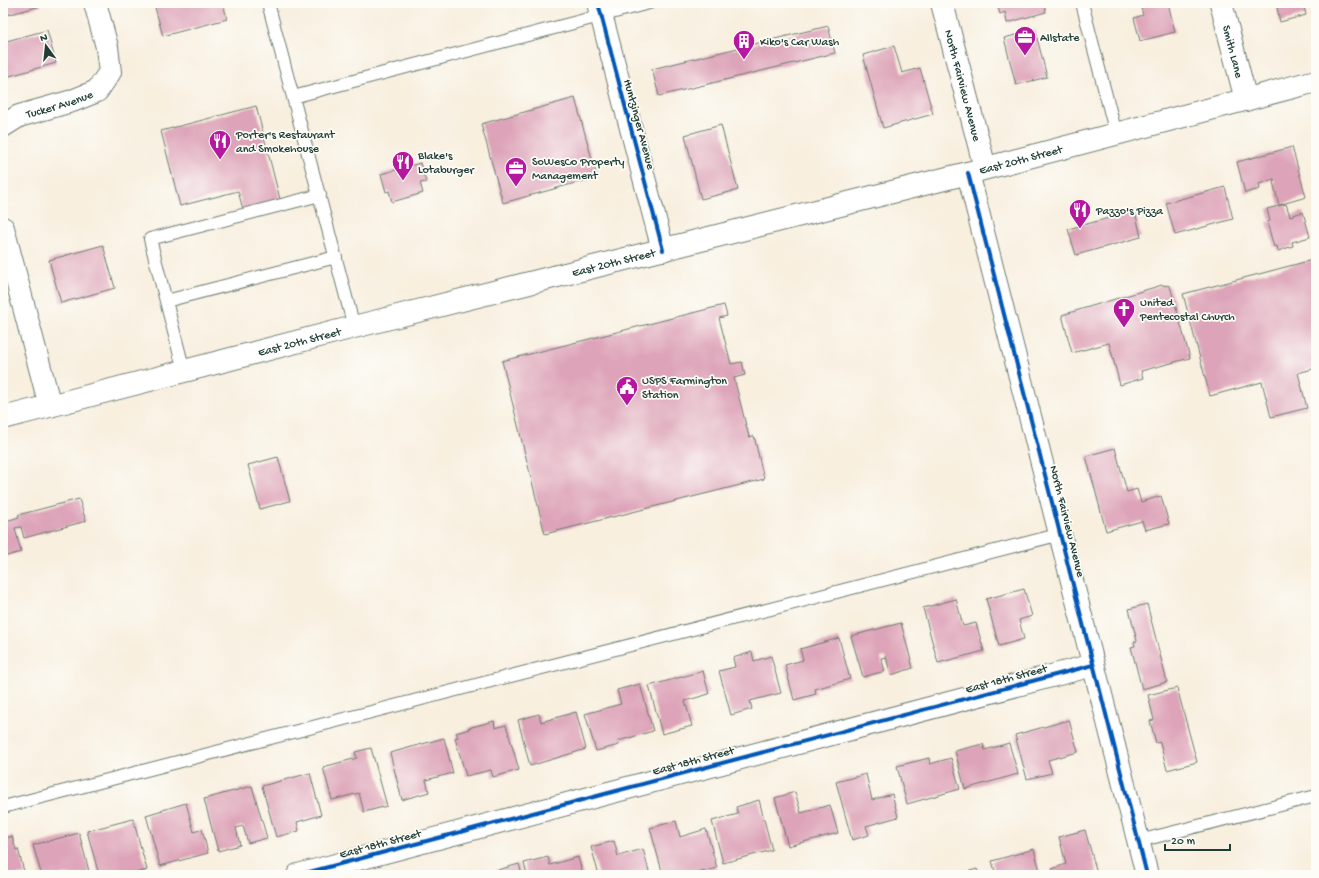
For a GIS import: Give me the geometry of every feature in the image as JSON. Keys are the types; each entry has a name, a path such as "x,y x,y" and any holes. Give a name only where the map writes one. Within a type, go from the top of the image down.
{"street":[{"name":"Tucker Avenue","path":"3,126 19,116 72,101 97,91 110,72 107,47 95,3"},
{"name":"North Fairview Avenue","path":"942,3 976,170 1061,534 1147,875"},
{"name":"Smith Lane","path":"1221,3 1246,100"},
{"name":"Huntzinger Avenue","path":"599,9 663,250"},
{"name":"East 20th Street","path":"3,418 354,327 976,170 1316,81"},
{"path":"3,228 50,406"},
{"name":"East 18th Street","path":"298,875 1093,665"}],"lane":[{"path":"268,3 354,327"},
{"path":"293,97 599,9 649,3"},
{"path":"1082,3 1116,134"},
{"path":"184,371 150,239 320,195"},
{"path":"166,301 336,257"},
{"path":"3,807 1061,534"},
{"path":"1139,842 1316,796"}],"building":[{"path":"3,3 41,3 41,6 3,16"},
{"path":"223,3 227,19 163,36 154,4"},
{"path":"997,3 1044,3 1046,12 1007,23 1005,12 1000,14"},
{"path":"1168,3 1175,32 1140,41 1134,18 1143,15 1140,4"},
{"path":"1276,3 1303,3 1306,15 1280,22"},
{"name":"Kiko's Car Wash","path":"828,26 835,53 659,96 652,69"},
{"path":"47,30 56,63 6,77 3,65 3,42"},
{"name":"Allstate","path":"1035,30 1047,77 1016,85 1004,38"},
{"path":"894,46 902,73 920,68 933,114 883,128 863,55"},
{"path":"575,98 597,177 503,203 481,124"},
{"name":"Porter's Restaurant and Smokehouse","path":"256,106 281,203 244,213 238,191 180,206 161,131"},
{"path":"721,125 738,190 701,199 685,135"},
{"path":"1292,147 1306,197 1279,205 1273,182 1275,181 1274,179 1259,184 1260,189 1245,193 1237,162"},
{"name":"Blake's Lotaburger","path":"420,163 426,182 420,183 423,193 392,202 389,191 386,192 381,174"},
{"path":"1225,187 1233,219 1175,235 1166,203"},
{"path":"1286,204 1290,216 1303,212 1310,237 1292,242 1293,246 1278,251 1277,246 1274,247 1267,222 1270,221 1267,209"},
{"path":"1135,211 1141,237 1076,255 1068,229"},
{"path":"103,245 115,288 61,303 49,260"},
{"path":"1316,259 1316,368 1298,373 1307,408 1271,417 1262,382 1210,396 1183,294"},
{"name":"United Pentecostal Church","path":"1162,285 1170,286 1190,358 1141,371 1143,378 1120,385 1109,343 1072,353 1062,315"},
{"name":"USPS Farmington Station","path":"724,305 727,316 719,318 731,364 742,362 745,375 734,378 749,437 754,436 764,479 545,534 502,361"},
{"path":"1115,448 1127,492 1137,489 1141,502 1161,496 1169,524 1145,530 1142,521 1106,531 1086,456"},
{"path":"278,457 290,501 260,509 248,465"},
{"path":"79,499 86,521 24,538 21,527 15,528 21,552 3,557 3,522 19,517 18,515"},
{"path":"1024,589 1032,616 1019,620 1024,639 999,646 986,599"},
{"path":"956,599 963,626 976,623 984,651 938,663 923,608"},
{"path":"1147,604 1167,682 1142,689 1131,647 1135,646 1134,642 1137,641 1129,609"},
{"path":"901,623 913,668 891,675 886,657 881,658 885,671 863,677 851,636"},
{"path":"839,638 850,679 815,689 816,694 794,700 785,665 803,660 800,649"},
{"path":"752,652 754,661 771,656 781,693 750,701 752,709 731,715 719,671 735,667 733,658"},
{"path":"703,671 709,694 685,701 692,726 662,734 649,686"},
{"path":"640,684 653,731 618,741 619,745 596,751 585,714 621,704 617,690"},
{"path":"1177,688 1197,762 1167,770 1160,742 1156,743 1150,721 1154,720 1148,695"},
{"path":"576,712 586,749 530,766 518,720 539,714 541,722"},
{"path":"1069,720 1078,752 1048,760 1052,773 1027,779 1015,735"},
{"path":"494,721 495,728 506,725 519,770 493,777 491,770 466,776 455,738 458,737 456,733"},
{"path":"444,738 453,773 426,780 429,792 402,800 390,753"},
{"path":"1009,743 1018,774 965,789 955,751 983,744 985,750"},
{"path":"371,748 387,806 364,812 359,793 332,800 323,767 357,758 355,752"},
{"path":"929,758 930,764 951,758 960,789 907,804 897,766"},
{"path":"310,773 321,815 297,822 299,831 276,837 262,786"},
{"path":"866,774 872,800 892,794 898,817 866,826 869,835 852,840 836,782"},
{"path":"252,786 267,838 248,843 243,826 236,828 240,845 218,851 204,799"},
{"path":"795,792 801,813 830,805 838,833 788,846 775,798"},
{"path":"759,800 772,850 723,863 712,821 738,814 736,807"},
{"path":"186,803 194,832 202,829 208,853 160,866 146,815"},
{"path":"133,819 147,870 127,875 99,875 87,831"},
{"path":"676,821 680,837 706,829 717,868 690,875 663,875 650,828"},
{"path":"1085,830 1097,873 1091,875 1054,875 1052,869 1066,864 1059,837"},
{"path":"79,833 90,875 37,875 41,873 33,845"},
{"path":"12,836 16,850 18,849 25,875 3,875 3,839"},
{"path":"614,841 618,856 643,849 650,875 599,875 591,847"},
{"path":"1034,849 1040,871 1038,872 1038,875 996,875 992,861"},
{"path":"548,857 550,865 578,857 583,875 527,875 524,863"},
{"path":"519,864 522,875 495,875 494,871"},
{"path":"977,869 979,875 956,875"}],"cycle path":[{"path":"598,3 663,250"},
{"path":"968,173 1147,875"},
{"path":"298,875 1093,665"}],"place":[{"name":"Allstate","path":"1025,56"},
{"name":"Kiko's Car Wash","path":"744,60"},
{"name":"Porter's Restaurant and Smokehouse","path":"220,160"},
{"name":"Blake's Lotaburger","path":"403,182"},
{"name":"SoWesCo Property Management","path":"516,188"},
{"name":"Pazzo's Pizza","path":"1080,230"},
{"name":"United Pentecostal Church","path":"1124,328"},
{"name":"USPS Farmington Station","path":"627,406"}]}
